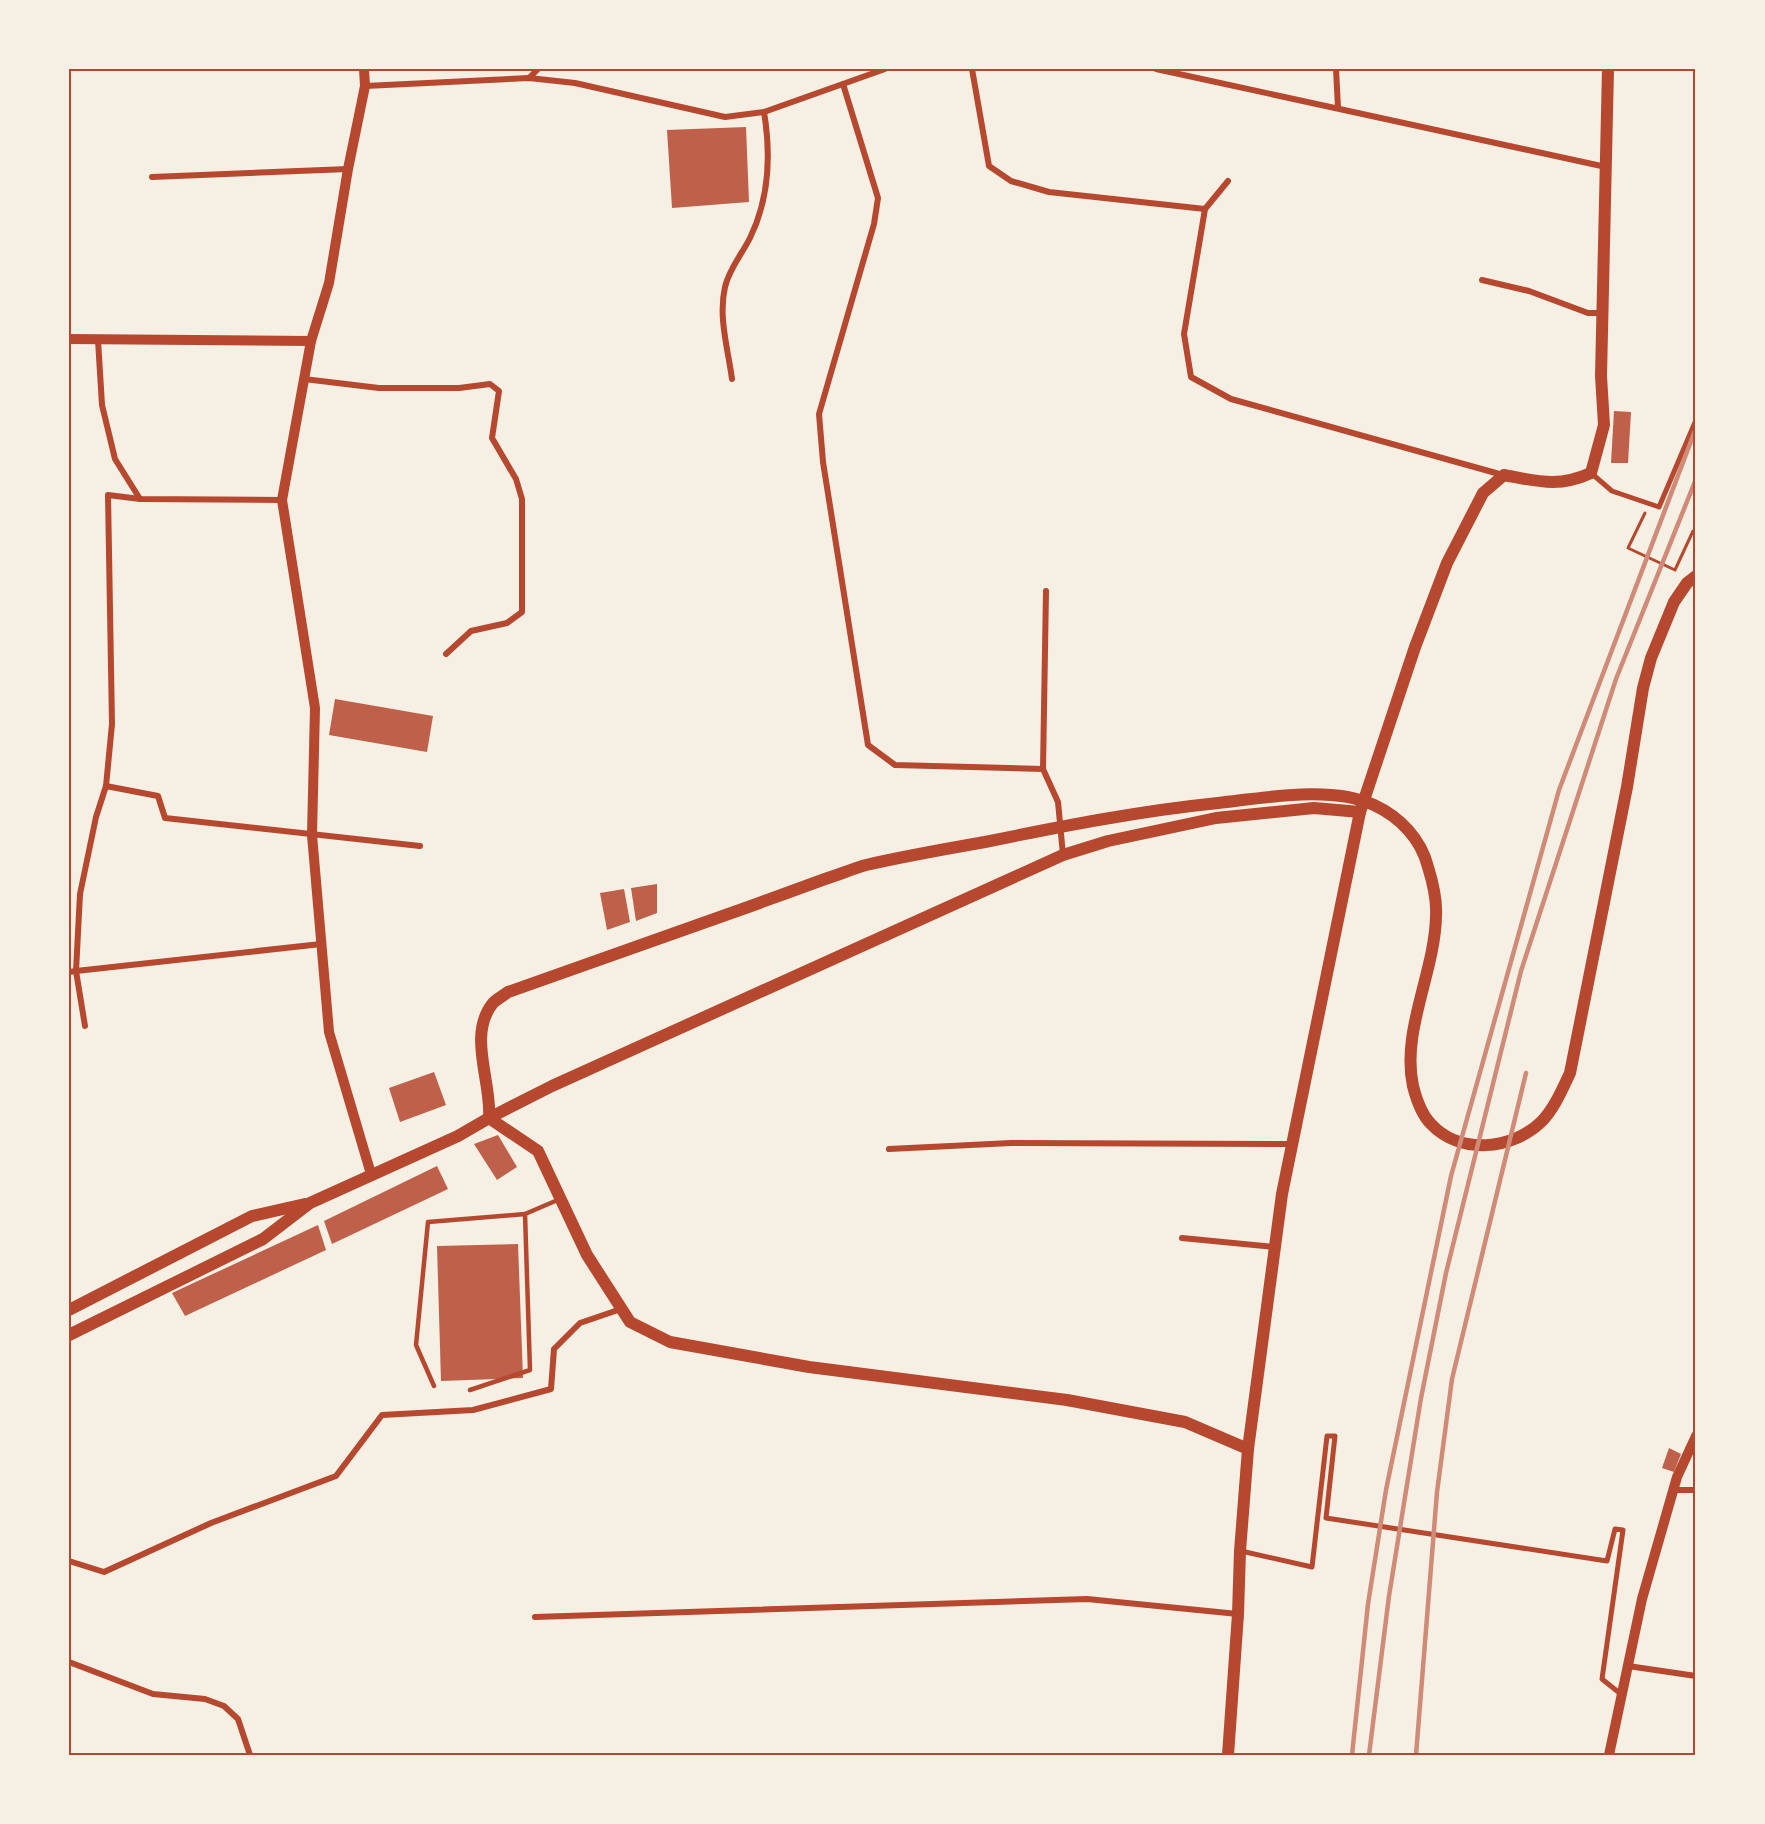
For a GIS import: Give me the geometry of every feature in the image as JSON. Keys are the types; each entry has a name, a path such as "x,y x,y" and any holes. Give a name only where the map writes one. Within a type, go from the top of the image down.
{"main road":[{"path":"1228,1755 1248,1449 1282,1194 1360,812 1415,647 1447,563 1483,493 1504,475 1550,483 1575,480 1591,473 1604,425 1601,376 1608,69"},
{"path":"489,1118 490,1102 481,1039 483,1020 494,1002 508,992 863,866 1097,819 1172,808 1321,794 1346,796 1370,803 1392,814 1413,835 1426,857 1437,914 1434,939 1412,1040 1411,1065 1413,1086 1430,1123 1444,1135 1467,1144 1482,1146 1503,1143 1521,1136 1541,1122 1555,1103 1570,1073 1627,787 1643,688 1674,602 1687,583 1696,576"},
{"path":"69,1335 263,1239 310,1203 458,1136 552,1086 1063,855 1108,841 1216,818 1314,808 1360,812"},
{"path":"489,1118 537,1151 587,1255 630,1322 670,1342 809,1367 1067,1400 1185,1422 1248,1449"},
{"path":"69,1310 252,1216 310,1203"}],"street":[{"path":"364,69 366,86 348,169 329,283 311,341 282,500 315,708 312,835 329,1032 371,1174"},
{"path":"529,78 538,69"},
{"path":"366,86 529,78 575,83 724,117 764,112 885,69"},
{"path":"972,69 989,166 1011,181 1049,192 1205,209"},
{"path":"1156,69 1606,167"},
{"path":"1336,69 1338,108"},
{"path":"843,84 878,198 874,224 819,414 823,462 868,746 895,765 1042,769"},
{"path":"732,379 722,303 725,285 756,224 762,205 768,156 764,112"},
{"path":"152,177 348,169"},
{"path":"1228,181 1205,209 1184,334 1191,376 1231,399 1504,475"},
{"path":"1482,280 1529,291 1588,313 1603,313"},
{"path":"69,339 311,341"},
{"path":"98,340 102,405 115,459 140,499"},
{"path":"304,379 379,388 459,388 490,384 499,391 492,438 516,479 522,499 522,612 507,623 471,631 446,654"},
{"path":"1591,473 1612,491 1659,507 1696,420"},
{"path":"85,1026 72,972 80,894 96,817 106,786 112,724 108,495 140,499 282,500"},
{"path":"1046,591 1042,769 1058,802 1063,855"},
{"path":"106,786 158,796 165,818 420,846"},
{"path":"72,972 321,944"},
{"path":"889,1149 1011,1143 1292,1144"},
{"path":"1182,1238 1275,1247"},
{"path":"69,1562 104,1572 211,1523 336,1476 382,1415 473,1410 551,1389 554,1349 580,1323 621,1309"},
{"path":"1240,1551 1312,1567 1327,1436 1335,1436 1326,1518 1607,1561 1615,1529 1623,1530 1602,1679 1622,1695"},
{"path":"1609,1755 1642,1599 1677,1477 1696,1436"},
{"path":"1673,1490 1696,1490"},
{"path":"535,1617 1088,1599 1238,1614"},
{"path":"69,1662 153,1694 205,1698 224,1706 238,1719 250,1755"},
{"path":"1628,1666 1696,1676"}],"lane":[{"path":"434,1386 416,1345 428,1222 525,1214 560,1199"},
{"path":"470,1390 530,1370 525,1214"}],"path":[{"path":"1646,513 1628,548 1675,570 1693,531 1696,532"}],"building":[{"path":"746,127 749,202 672,208 667,130"},
{"path":"1614,411 1631,412 1628,463 1611,463"},
{"path":"335,699 433,716 427,752 329,735"},
{"path":"657,884 657,913 636,921 631,888"},
{"path":"624,889 630,922 607,930 600,893"},
{"path":"434,1072 446,1105 400,1122 389,1088"},
{"path":"498,1135 517,1167 497,1180 474,1144"},
{"path":"437,1166 448,1189 332,1244 324,1221"},
{"path":"318,1225 326,1250 185,1316 172,1293"},
{"path":"518,1244 523,1378 441,1381 437,1246"},
{"path":"1669,1448 1681,1454 1674,1472 1662,1468"}],"railway":[{"path":"1352,1755 1368,1604 1386,1490 1451,1176 1559,790 1696,428"},
{"path":"1369,1755 1389,1596 1421,1398 1446,1273 1521,971 1616,679 1696,479"},
{"path":"1416,1755 1437,1492 1452,1379 1526,1073"}]}
